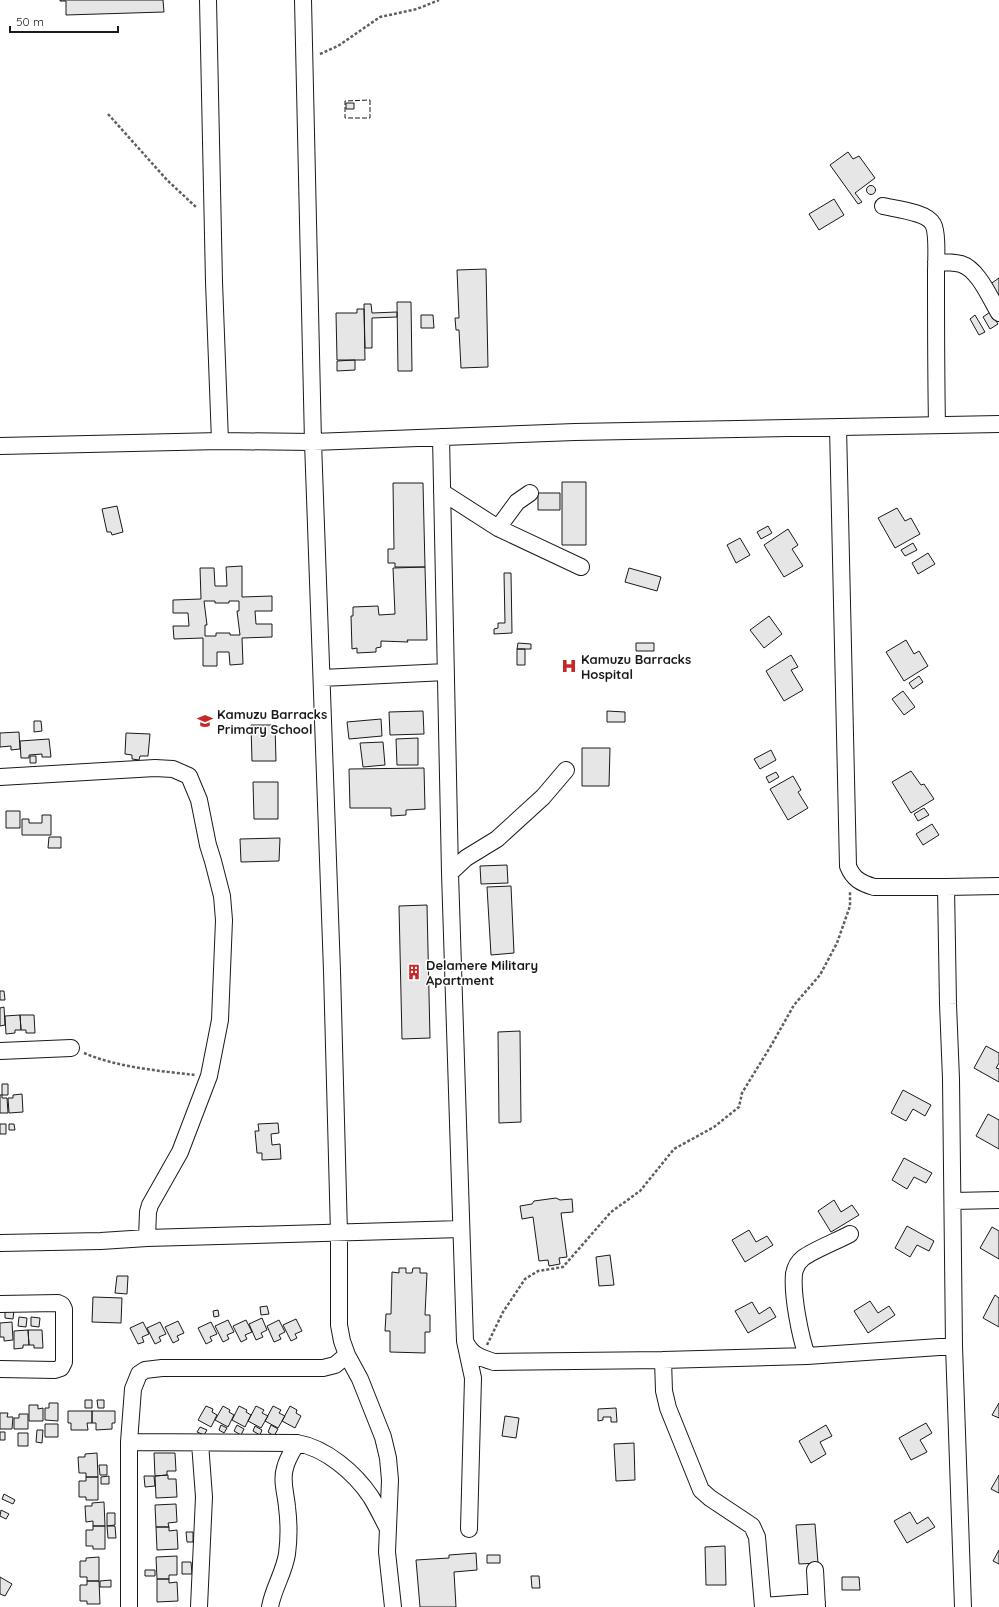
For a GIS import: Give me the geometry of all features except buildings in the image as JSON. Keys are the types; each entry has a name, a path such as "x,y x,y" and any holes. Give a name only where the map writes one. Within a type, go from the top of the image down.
{"street":[{"path":"208,0 214,282 220,441"},
{"path":"303,0 313,442 332,963 339,1233 339,1325 342,1341 347,1355 360,1379 383,1437 388,1458 390,1480 387,1552 392,1607"},
{"path":"883,206 923,215 929,218 934,224 936,262 937,425"},
{"path":"936,262 953,262 968,267 974,272 999,313"},
{"path":"0,446 220,441 313,442 441,437 999,424"},
{"path":"838,427 847,859 851,873 856,879 864,884 874,887 999,886"},
{"path":"441,437 450,873 461,1229 465,1341 473,1378 469,1529"},
{"path":"442,492 498,528 582,566"},
{"path":"498,528 517,502 530,493"},
{"path":"322,678 446,672"},
{"path":"0,777 154,768 174,769 189,776 198,800 208,845 214,861 222,896 224,920 220,1020 209,1076 180,1152 150,1205 148,1212 147,1238"},
{"path":"450,873 466,858 497,839 543,797 566,770"},
{"path":"946,887 951,1078 954,1346 963,1607"},
{"path":"0,1051 70,1048"},
{"path":"953,1201 999,1200"},
{"path":"0,1243 461,1229"},
{"path":"807,1356 799,1329 794,1273 797,1265 803,1258 850,1234"},
{"path":"0,1304 58,1304 62,1305 64,1309 64,1362 61,1368 55,1370 0,1369"},
{"path":"465,1341 470,1351 480,1358 494,1362 663,1360 807,1356 954,1346"},
{"path":"129,1607 129,1442 132,1389 139,1374 145,1370 162,1368 323,1368 335,1365 347,1355"},
{"path":"663,1360 664,1391 668,1408 701,1490 710,1498 752,1526 757,1537 763,1607 817,1605 815,1570"},
{"path":"129,1442 298,1443 309,1445 326,1454 351,1474 370,1497 387,1527"},
{"path":"199,1607 204,1497 200,1443"},
{"path":"270,1607 272,1597 283,1570 288,1544 287,1508 283,1478 285,1467 298,1443"}],"path":[{"path":"304,61 338,46 380,17 417,9 439,0"},
{"path":"108,114 167,180 197,207 199,213"},
{"path":"480,1358 503,1312 525,1279 538,1271 562,1267 611,1212 640,1191 674,1149 714,1127 739,1106 742,1093 794,1005 820,976 837,943 850,906 851,873"},
{"path":"70,1048 94,1057 145,1069 209,1076"}],"fence":[{"path":"370,100 370,118 345,118 345,101 370,100"}],"place":[{"name":"Kamuzu Barracks Hospital","path":"569,666"},
{"name":"Kamuzu Barracks Primary School","path":"205,721"},
{"name":"Delamere Military Apartment","path":"414,972"}]}
